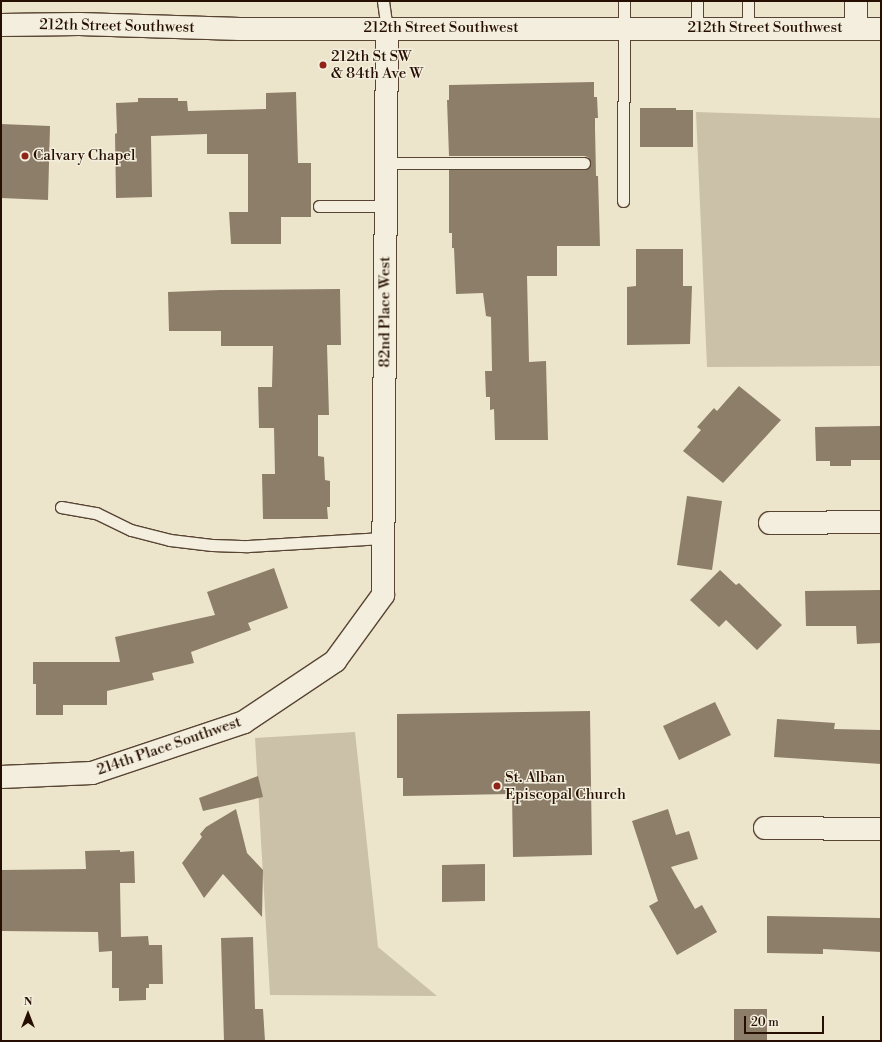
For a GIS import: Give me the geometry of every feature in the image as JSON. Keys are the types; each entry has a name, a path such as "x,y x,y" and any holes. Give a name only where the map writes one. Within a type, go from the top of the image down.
{"street":[{"path":"856,1 856,29"},
{"name":"212th Street Southwest","path":"1,25 79,24 240,29 881,29"},
{"name":"82nd Place West","path":"383,595 387,28"},
{"path":"770,523 881,522"},
{"name":"214th Place Southwest","path":"1,777 92,773 244,722 335,661 383,595"},
{"path":"765,828 881,829"}],"lane":[{"path":"383,1 387,28"},
{"path":"623,201 624,1"},
{"path":"697,1 698,28"},
{"path":"748,1 748,28"},
{"path":"386,163 584,162"},
{"path":"319,206 386,206"},
{"path":"61,506 96,513 131,530 170,540 212,545 248,546 383,538"}],"shaded area":[{"path":"696,112 881,118 881,366 707,367"},
{"path":"355,732 378,947 437,996 270,995 255,738"}],"building":[{"path":"594,82 594,97 597,97 598,118 595,118 595,128 600,246 557,246 557,276 527,276 529,362 546,361 548,440 495,440 494,409 490,410 490,397 486,397 485,371 492,371 491,317 486,316 483,293 456,294 454,248 452,248 452,233 449,233 449,170 584,170 590,167 591,163 588,157 584,156 449,156 447,100 449,100 449,85"},
{"path":"296,92 298,163 311,163 311,217 281,217 281,244 231,244 229,212 248,212 248,154 207,154 207,134 151,136 152,197 116,198 116,103 138,102 138,98 178,98 178,101 187,101 188,111 266,109 266,93"},
{"path":"640,108 676,108 676,110 693,110 693,147 640,147"},
{"name":"Calvary Chapel","path":"1,124 50,126 48,200 1,198"},
{"path":"636,249 683,249 683,286 692,286 690,344 627,345 627,287 636,286"},
{"path":"340,289 341,345 327,345 329,415 318,415 318,456 324,457 325,480 330,481 330,507 327,507 328,519 263,519 262,474 275,474 274,428 259,428 258,387 272,387 273,346 221,346 221,331 169,331 168,292"},
{"path":"739,386 781,420 723,483 683,451 701,430 697,427 714,408 717,411"},
{"path":"880,426 880,460 851,460 851,466 830,466 830,461 816,461 815,427"},
{"path":"687,496 722,501 712,570 677,565"},
{"path":"274,568 288,608 248,623 251,630 191,652 194,663 152,673 154,680 107,691 107,705 63,705 63,715 36,715 36,684 33,684 33,662 120,662 115,637 215,615 207,592"},
{"path":"720,570 736,585 739,583 782,625 757,650 726,620 719,627 690,600"},
{"path":"880,590 881,643 857,644 856,626 806,626 805,591"},
{"path":"715,702 731,735 679,760 663,726"},
{"name":"St. Alban Episcopal Church","path":"590,711 592,855 513,857 512,794 403,796 403,778 397,778 397,714"},
{"path":"777,719 835,723 834,729 881,730 881,764 774,757"},
{"path":"258,776 263,797 203,811 199,798"},
{"path":"236,809 247,853 263,870 262,917 223,874 204,898 182,863 202,837 200,834 206,827"},
{"path":"668,809 676,835 689,831 698,859 671,867 695,909 702,905 717,932 677,955 649,906 658,901 632,821"},
{"path":"120,850 120,852 134,851 135,883 120,883 121,937 148,936 149,945 162,945 163,984 149,984 149,988 146,988 146,1000 119,1001 119,988 112,988 112,951 99,952 98,932 1,931 1,870 86,869 85,851"},
{"path":"485,864 485,901 442,902 442,865"},
{"path":"767,916 881,918 881,952 823,949 823,954 767,953"},
{"path":"253,937 255,1009 263,1009 265,1041 224,1041 221,938"},
{"path":"734,1009 767,1009 767,1041 734,1041"}],"place":[{"name":"212th St SW & 84th Ave W","path":"323,65"},
{"name":"Calvary Chapel","path":"25,156"},
{"name":"St. Alban Episcopal Church","path":"497,786"}]}
